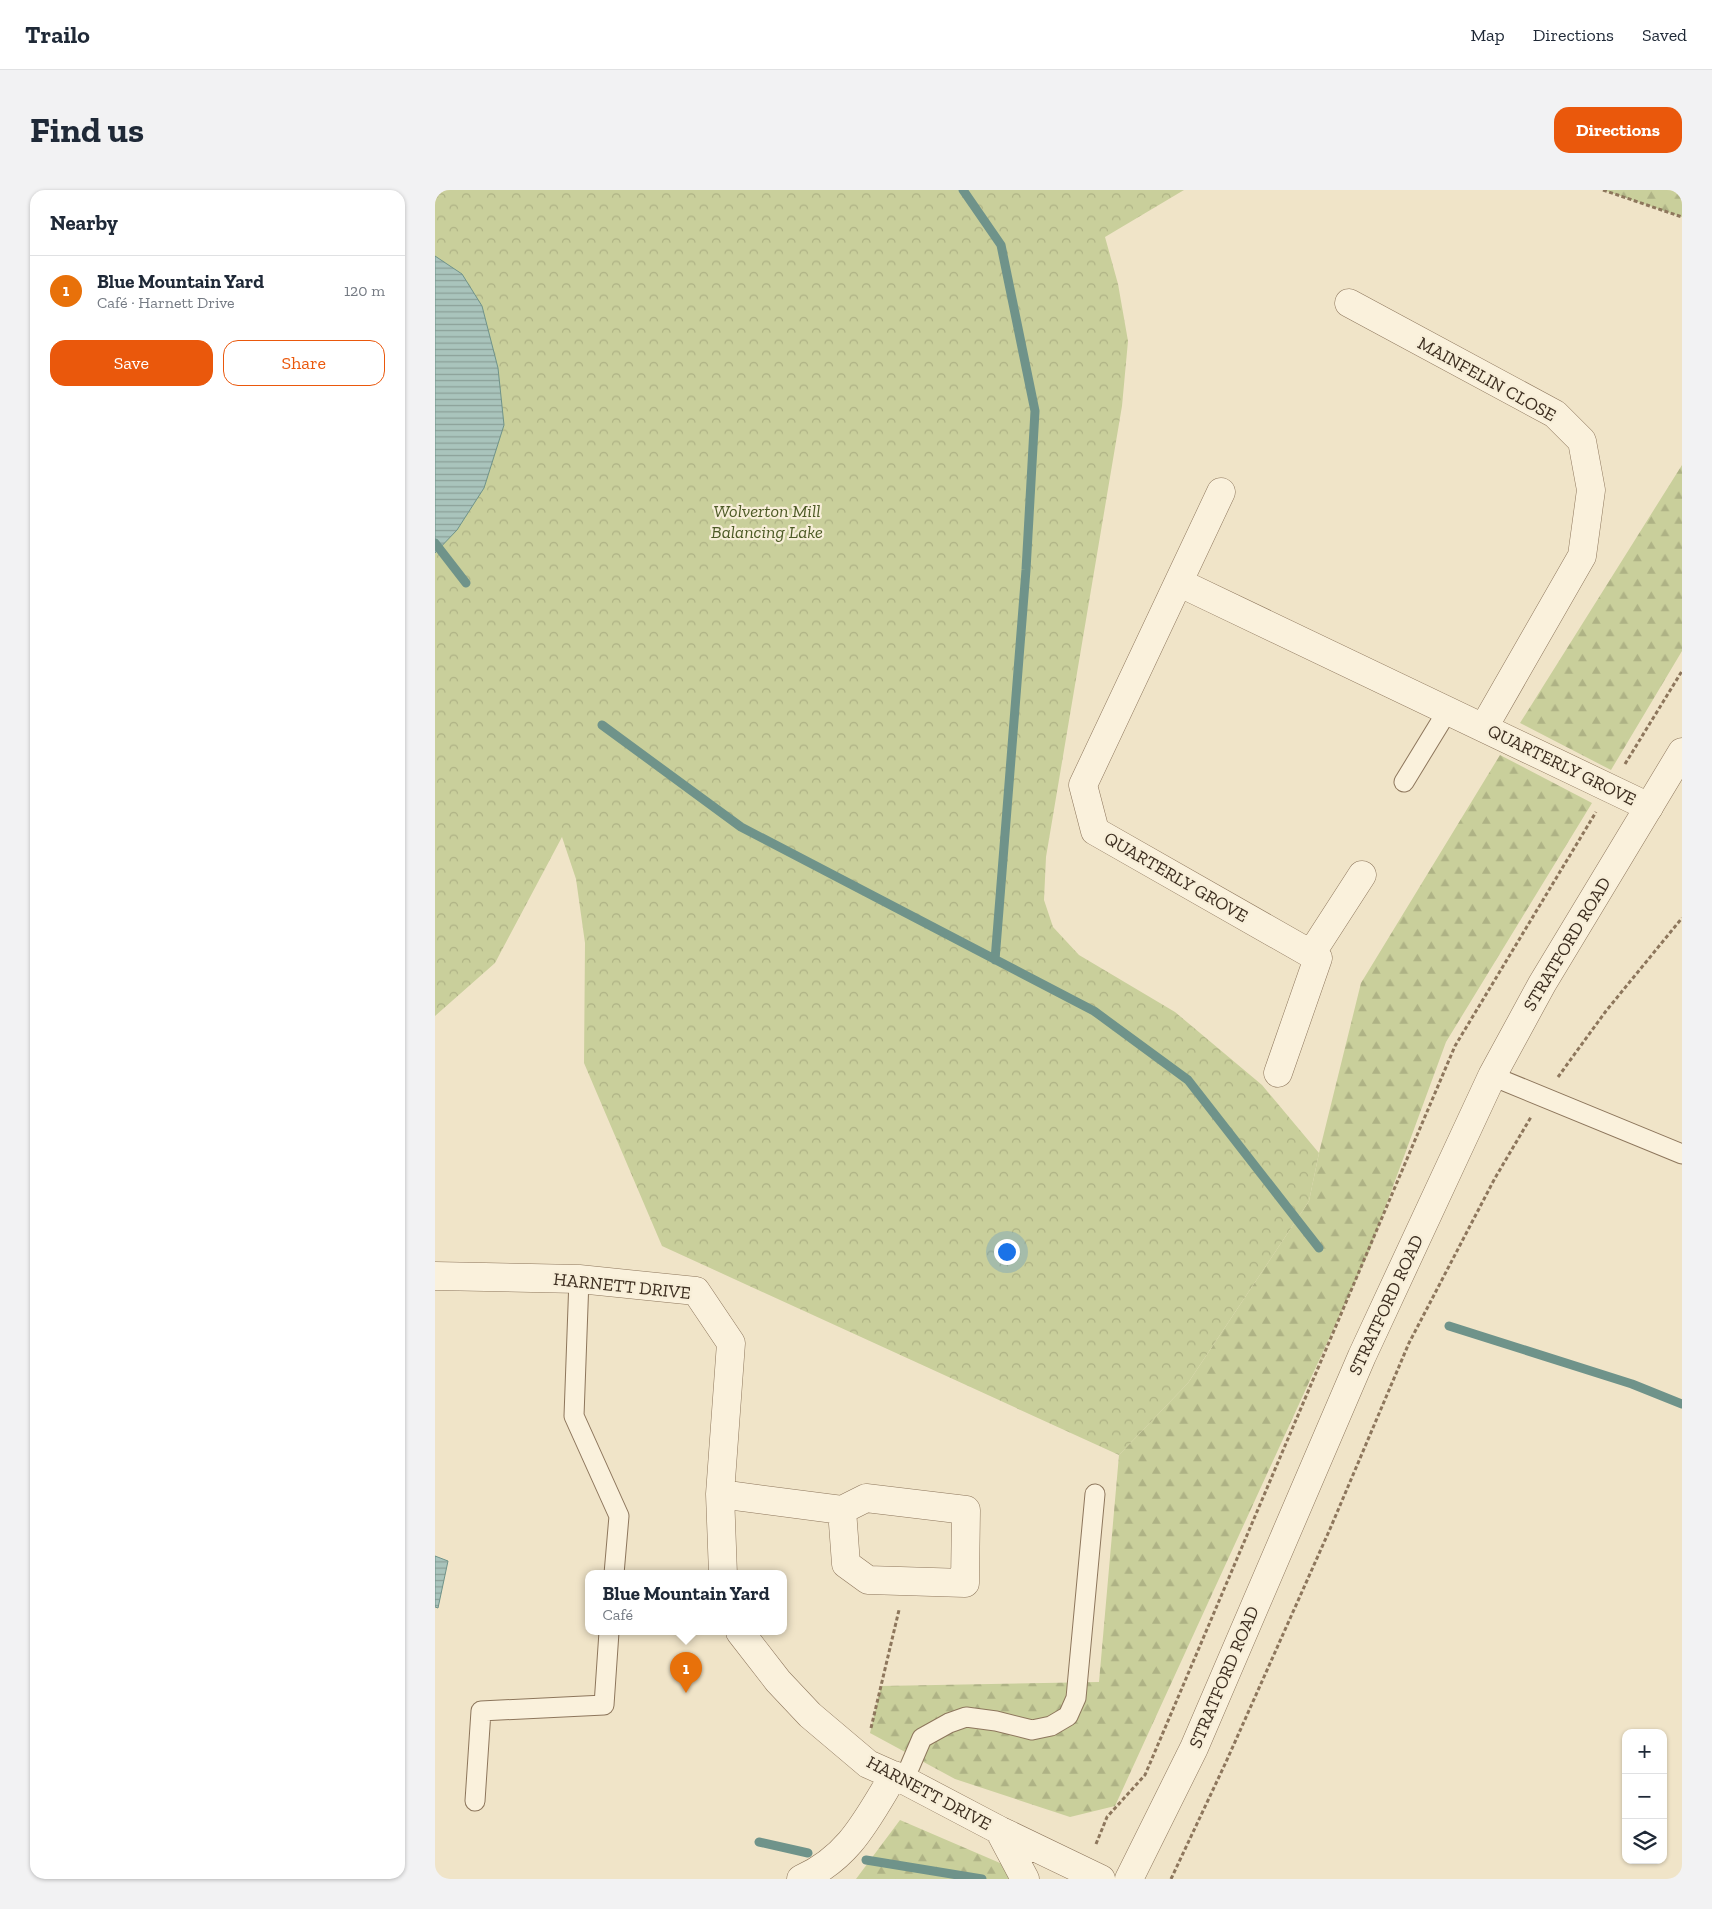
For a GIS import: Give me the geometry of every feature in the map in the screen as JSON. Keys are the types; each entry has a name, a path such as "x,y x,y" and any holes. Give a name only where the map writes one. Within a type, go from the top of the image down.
{"street":[{"name":"MAINFELIN CLOSE","path":"1349,303 1555,414 1582,441 1591,490 1582,556 1483,727"},
{"name":"QUARTERLY GROVE","path":"1221,492 1180,583 1083,785 1095,831 1311,954"},
{"name":"QUARTERLY GROVE","path":"1180,583 1649,807"},
{"name":"STRATFORD ROAD","path":"1129,1879 1194,1748 1361,1356 1492,1076 1542,984 1682,752"},
{"path":"1278,1073 1318,958 1311,954 1362,875"},
{"name":"HARNETT DRIVE","path":"435,1276 579,1279 696,1291 731,1343 720,1494 723,1570"},
{"path":"720,1494 842,1510 866,1498 965,1510 965,1583 868,1580 846,1564 842,1510"},
{"name":"HARNETT DRIVE","path":"742,1635 778,1682 810,1715 868,1764 1101,1879"},
{"path":"801,1879 820,1870 852,1842 899,1778"},
{"path":"999,1830 1025,1879"}],"lane":[{"path":"1404,782 1448,710"},
{"path":"1492,1076 1682,1154"},
{"path":"579,1279 574,1416 619,1516 614,1570"},
{"path":"899,1778 921,1738 966,1716 997,1721 1032,1730 1051,1726 1068,1716 1076,1698 1095,1494"},
{"path":"475,1801 481,1711 604,1705 609,1635"}],"path":[{"path":"1603,190 1682,217"},
{"path":"1171,1879 1226,1762 1330,1529 1409,1343 1495,1178 1543,1097 1606,1012 1682,918"},
{"path":"868,1764 870,1733 890,1644 907,1581"}],"green space":[{"name":"Wolverton Mill Balancing Lake","path":"435,190 1184,190 1105,237 1118,284 1128,341 1122,406 1046,857 1044,900 1053,927 1079,955 1175,1012 1262,1085 1319,1153 1309,1201 1188,1383 1119,1455 662,1246 584,1063 585,943 576,879 562,837 495,963 435,1016"},
{"path":"1603,190 1682,190 1682,217"},
{"path":"1682,465 1682,651 1611,770 1520,723"},
{"path":"1500,755 1592,803 1446,1042 1370,1249 1115,1806 1070,1817 955,1779 870,1733 881,1686 1099,1682 1119,1455 1188,1383 1309,1201 1361,983"},
{"path":"900,1820 1037,1879 856,1879"}],"water":[{"path":"435,256 462,274 482,306 498,368 504,425 484,488 457,530 435,553"},
{"path":"435,1556 448,1561 438,1608 435,1607"}],"waterway":[{"path":"963,190 1001,245 1035,411 1026,570 995,960"},
{"path":"435,543 466,583"},
{"path":"602,725 741,827 1094,1011 1188,1080 1319,1248"},
{"path":"1449,1326 1632,1384 1682,1404"},
{"path":"759,1842 808,1853"},
{"path":"866,1860 982,1879"}],"place":[{"name":"Blue Mountain Yard","path":"686,1693"}]}
